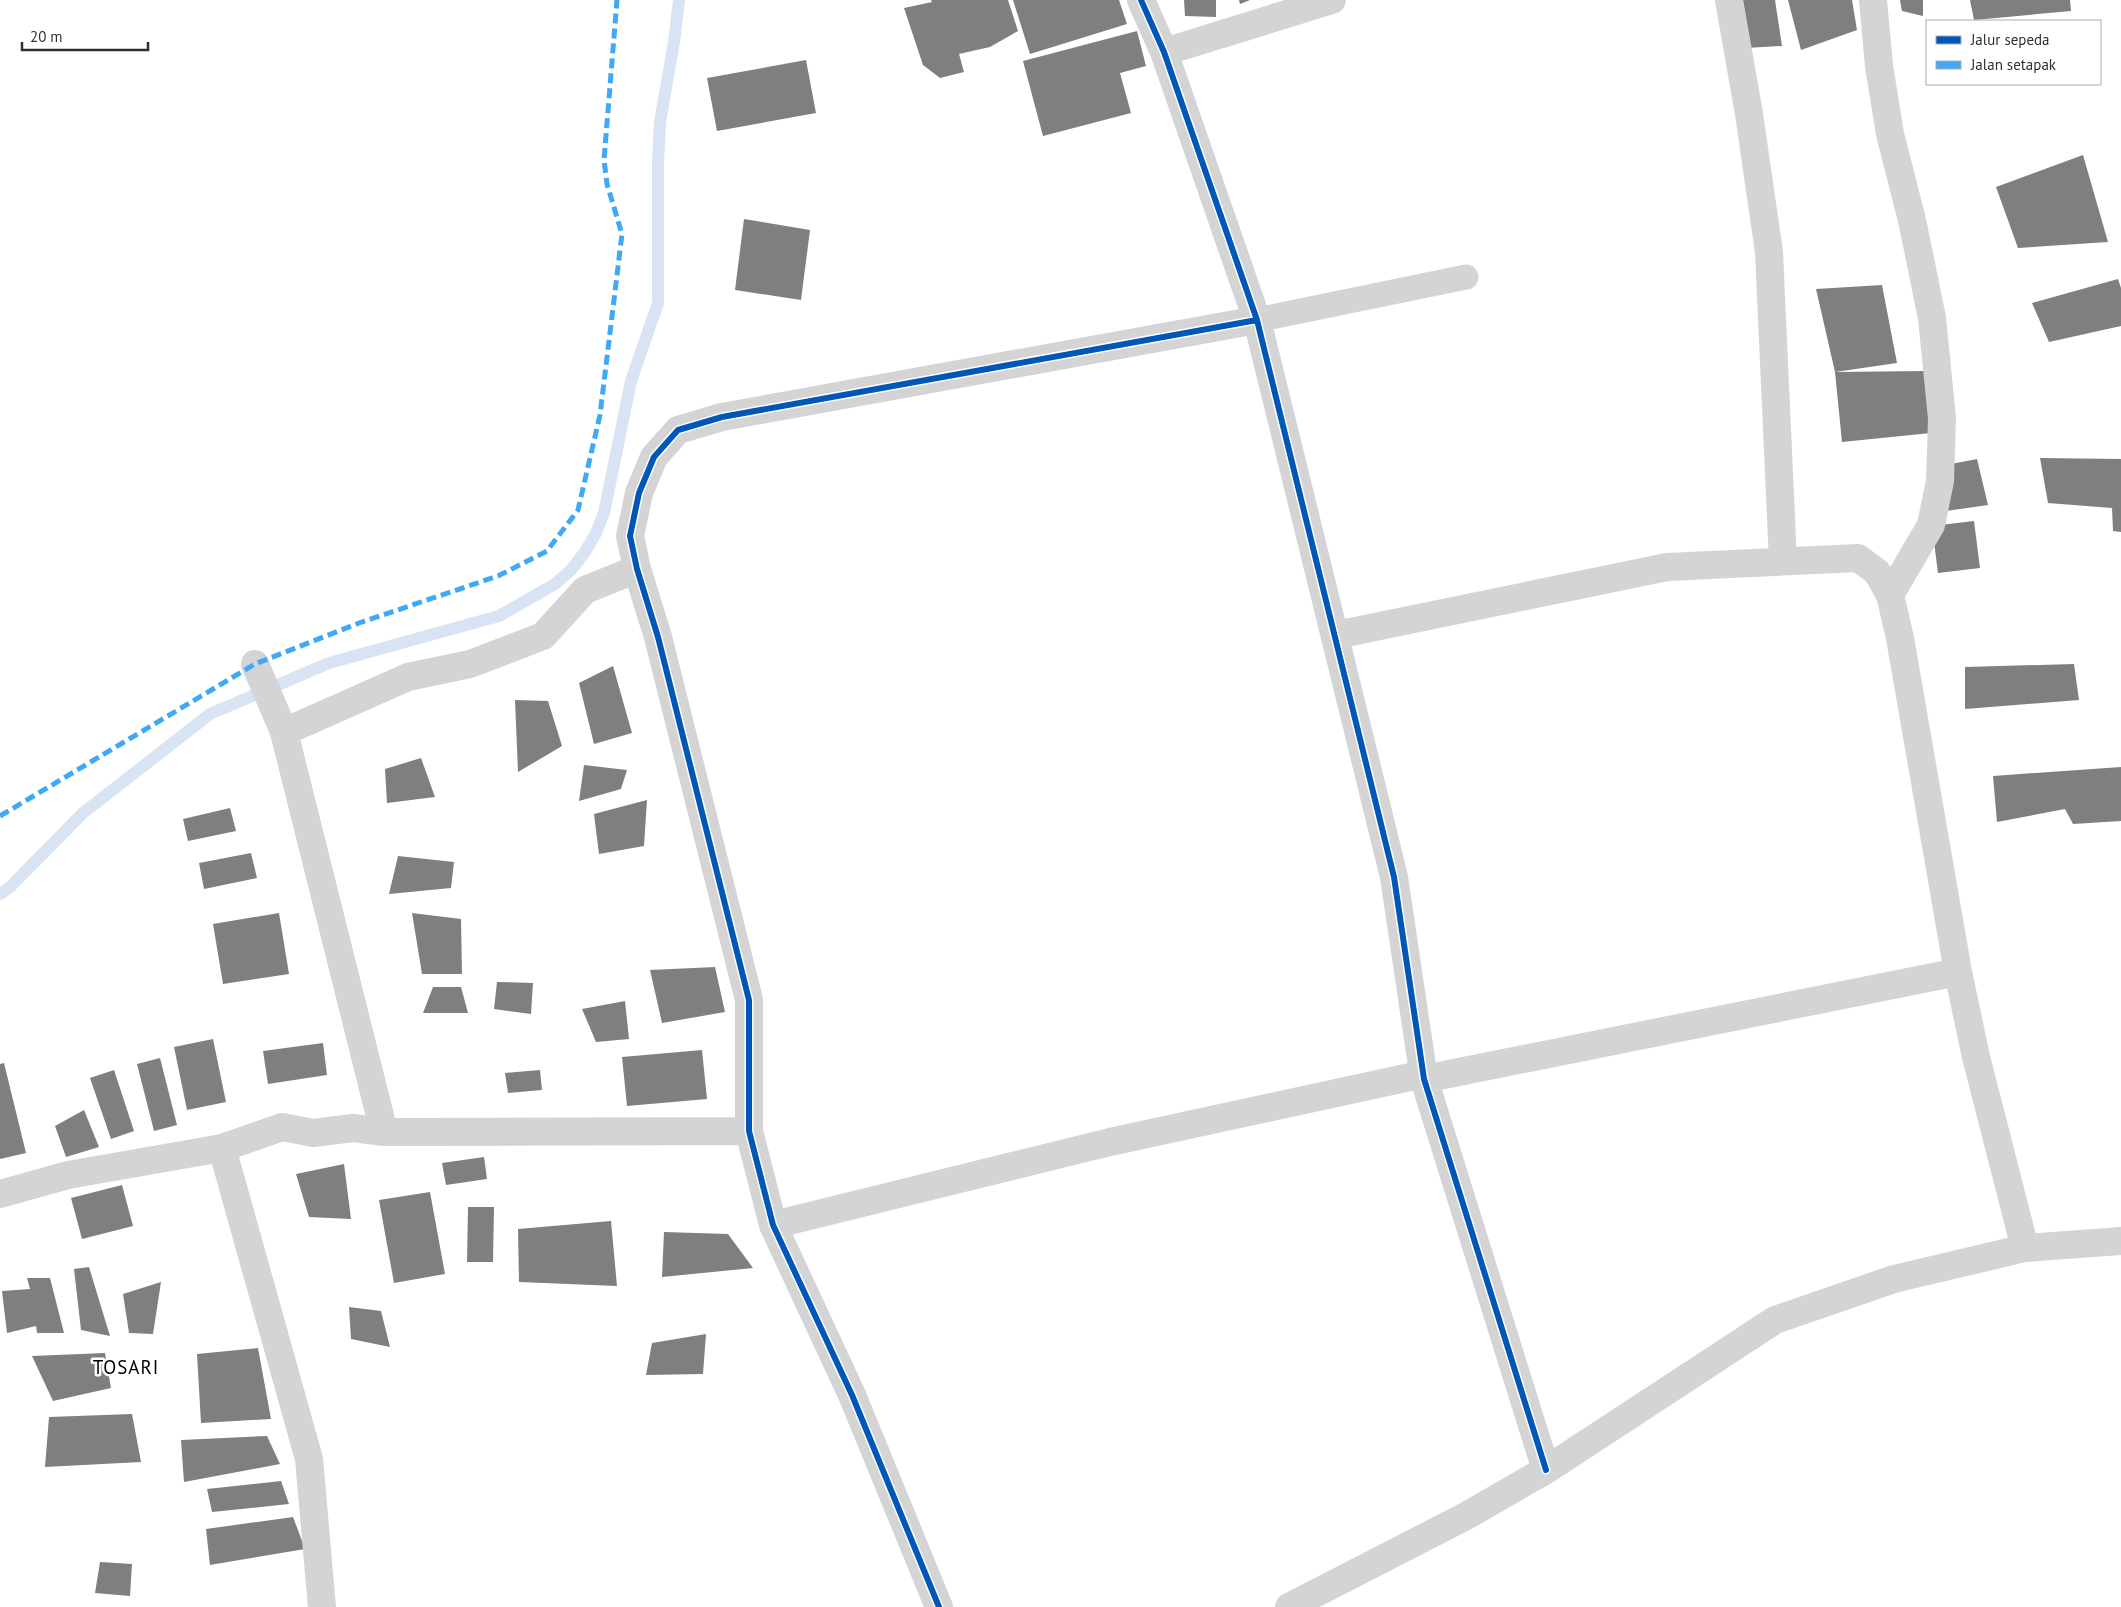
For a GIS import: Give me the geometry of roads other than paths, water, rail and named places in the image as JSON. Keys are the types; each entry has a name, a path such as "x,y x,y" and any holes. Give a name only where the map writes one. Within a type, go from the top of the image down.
{"street":[{"path":"1141,0 1164,52 1257,320 1394,877 1424,1076 1546,1470"},
{"path":"1164,52 1332,0"},
{"path":"1729,0 1749,114 1769,252 1783,561"},
{"path":"1873,0 1879,66 1890,134 1912,220 1932,318 1942,418 1940,480 1931,525 1890,596"},
{"path":"939,1607 852,1396 773,1225 749,1131 749,1000 660,647 637,569 630,536 638,493 654,457 678,430 722,417 1257,320"},
{"path":"1336,635 1667,567 1858,558 1877,572 1890,596 1900,638 1958,972 1976,1057 2025,1248"},
{"path":"282,726 408,677 470,664 542,636 585,590 637,569"},
{"path":"258,671 282,726 384,1132"},
{"path":"773,1225 1110,1142 1424,1076 1958,972"},
{"path":"0,1194 68,1175 222,1148 282,1127 313,1133 353,1128 384,1132 749,1131"},
{"path":"222,1148 309,1459 322,1607"},
{"path":"1289,1607 1466,1516 1546,1470 1774,1320 1894,1279 2025,1248 2121,1241"}],"lane":[{"path":"1257,320 1466,277"}],"waterway":[{"path":"0,894 10,887 83,813 210,714 329,663 499,616 555,584 571,570 585,552 596,533 604,513 631,381 658,303 658,163 660,122 674,42 679,0"}],"district":[{"name":"TOSARI","path":"126,1367"}]}
